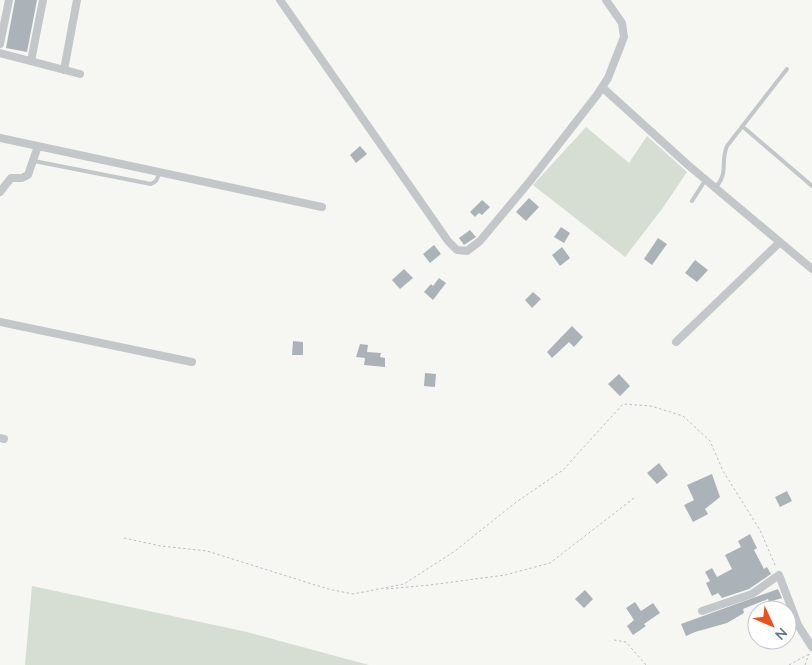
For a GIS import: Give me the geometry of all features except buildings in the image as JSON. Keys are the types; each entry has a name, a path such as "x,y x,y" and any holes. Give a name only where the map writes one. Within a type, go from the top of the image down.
{"street":[{"path":"0,44 9,0"},
{"path":"31,61 43,0"},
{"path":"64,70 77,0"},
{"path":"280,0 448,241 462,251 467,252 480,241 603,88 620,54 624,37 622,23 606,0"},
{"path":"0,53 80,74"},
{"path":"603,88 812,269"},
{"path":"0,138 322,208"},
{"path":"0,192 11,178 22,178 28,175 38,146"},
{"path":"676,342 780,242"},
{"path":"0,322 192,362"},
{"path":"702,611 752,594 779,575 798,625 811,651"}],"lane":[{"path":"716,187 724,175 724,156 727,146 787,69"},
{"path":"742,126 812,186"},
{"path":"34,160 151,184 156,181 160,172"},
{"path":"692,201 706,179"}],"path":[{"path":"124,538 161,546 206,551 328,590 354,594 404,584 428,570 515,503 563,470 624,404 651,406 683,416 710,441 723,471 760,530 779,575"},
{"path":"380,589 430,585 505,575 550,563 634,498"},
{"path":"614,640 626,642 646,665"},
{"path":"789,665 811,651"},
{"path":"805,665 811,651"}],"shaded area":[{"path":"586,127 629,163 647,136 687,172 662,209 625,257 533,185"},
{"path":"32,586 247,632 369,665 25,665"}]}
